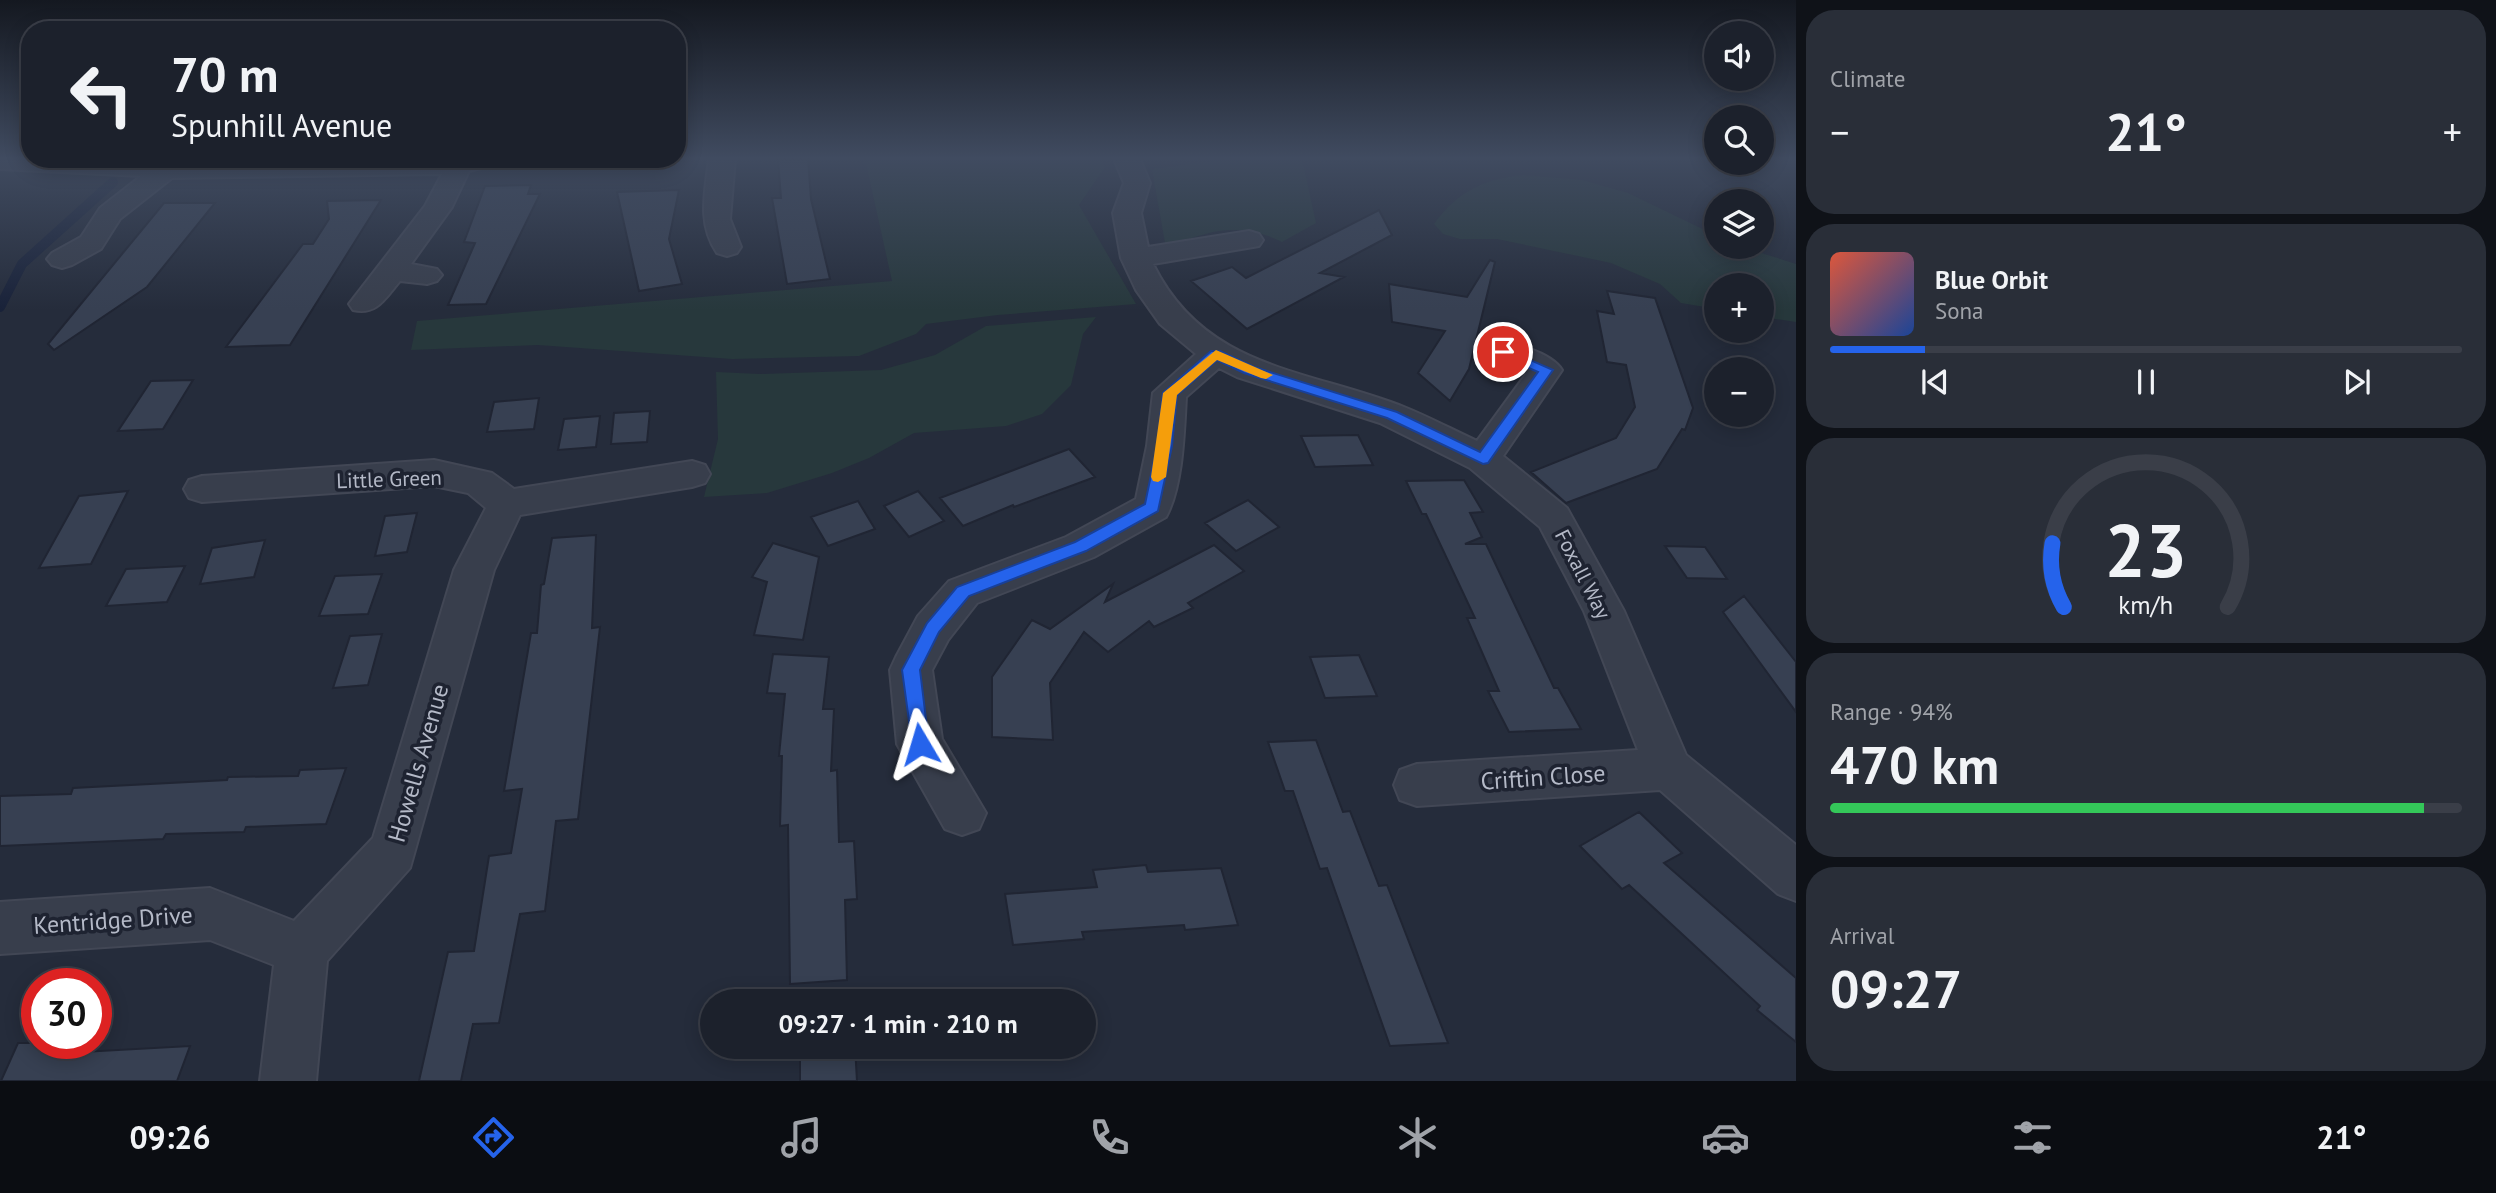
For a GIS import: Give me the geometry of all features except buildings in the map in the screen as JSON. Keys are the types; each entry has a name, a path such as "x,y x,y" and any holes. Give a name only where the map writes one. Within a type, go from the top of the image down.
{"street":[{"path":"62,259 91,243 116,209"},
{"path":"364,304 392,271 436,209"},
{"path":"717,209 716,219 727,247"},
{"name":"Foxall Way","path":"1128,209 1136,258 1151,290 1171,317 1216,354 1249,370 1392,415 1483,459 1554,518 1604,611 1669,769 1796,877"},
{"path":"1136,258 1249,240"},
{"path":"392,271 427,275"},
{"path":"1483,459 1552,362 1503,352"},
{"path":"962,813 920,744 911,670 933,628 963,592 1080,547 1153,507 1165,446 1170,393 1216,354"},
{"name":"Little Green","path":"202,489 434,473 479,482 507,504"},
{"path":"507,504 692,474"},
{"name":"Howells Avenue","path":"302,950 393,851 474,569 507,504"},
{"name":"Criftin Close","path":"1417,785 1669,769"},
{"name":"Kentridge Drive","path":"0,928 210,914 302,950"},
{"path":"288,1081 302,950"}],"shaded area":[{"path":"876,209 1082,209 1136,304 998,315 926,324 916,334 859,356 732,359 538,345 411,350 417,321 892,281"},
{"path":"1159,209 1313,209 1316,223 1282,242 1259,233 1235,230 1165,243"},
{"path":"1447,209 1662,209 1704,230 1704,259 1774,257 1796,264 1796,322 1774,319 1774,273 1704,273 1704,307 1681,303 1660,284 1611,263 1497,239 1460,239 1443,234 1434,224"},
{"path":"1096,317 1083,334 1071,385 1042,414 1006,426 914,433 869,458 832,473 767,493 704,497 718,439 716,372 760,374 881,370 935,355 986,326"}],"waterway":[{"path":"0,307 22,264 83,209"}],"slow traffic":[{"path":"1158,477 1165,446 1170,393 1216,354 1266,375"}],"route":[{"path":"920,744 911,670 933,628 963,592 1080,547 1153,507 1165,446 1170,393 1216,354 1249,370 1392,415 1483,459 1546,370 1503,352"}]}
